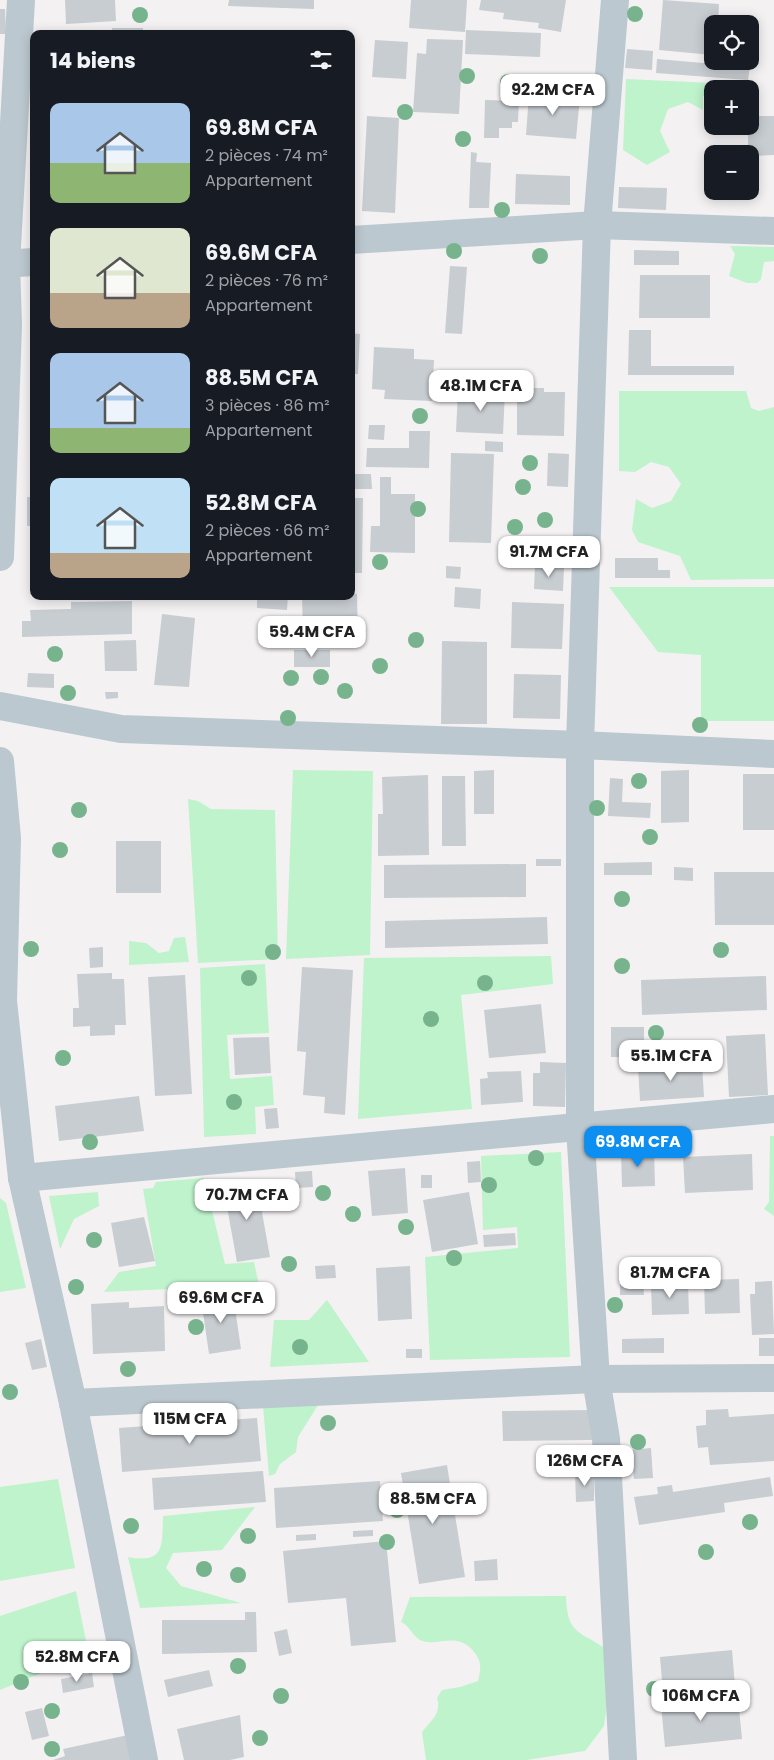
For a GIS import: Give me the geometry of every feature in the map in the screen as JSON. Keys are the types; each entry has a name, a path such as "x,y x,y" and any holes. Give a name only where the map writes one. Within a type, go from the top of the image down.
{"street":[{"path":"0,557 8,325 3,264 21,0"},
{"path":"615,0 597,226 580,745 580,1128 596,1379 606,1439 623,1760"},
{"path":"355,240 597,226 774,230"},
{"path":"3,264 30,262"},
{"path":"0,706 121,729 580,745 774,754"},
{"path":"0,761 7,838 3,1001 22,1178 73,1402 144,1760"},
{"path":"22,1178 774,1109"},
{"path":"73,1402 596,1379 774,1378"}],"green space":[{"path":"626,79 704,83 703,110 688,102 668,109 660,131 670,152 647,165 623,150"},
{"path":"730,246 774,247 774,261 764,262 761,279 757,283 747,283 729,276 735,254"},
{"path":"619,391 746,391 751,408 759,411 774,407 774,579 691,580 680,556 638,542 632,530 636,499 652,508 671,501 681,484 669,467 651,462 635,472 619,471"},
{"path":"609,587 774,587 774,721 701,721 701,655 658,652"},
{"path":"293,770 373,771 370,955 286,959"},
{"path":"188,799 198,801 211,809 275,810 278,959 198,963"},
{"path":"185,937 189,962 129,965 129,941 146,943 159,953 169,951 174,938"},
{"path":"551,956 553,984 461,995 472,1109 358,1119 364,958"},
{"path":"265,964 269,1033 227,1035 230,1079 272,1076 274,1105 255,1107 256,1134 204,1137 200,968"},
{"path":"770,1136 774,1136 774,1216 764,1209 769,1202"},
{"path":"561,1152 570,1357 430,1360 425,1257 518,1248 517,1227 483,1230 481,1156"},
{"path":"204,1178 225,1264 254,1262 259,1285 104,1292 119,1272 156,1266 143,1189 153,1188 156,1182"},
{"path":"98,1192 99,1206 74,1219 60,1249 49,1196"},
{"path":"0,1198 6,1203 26,1288 0,1292"},
{"path":"327,1300 369,1362 270,1367 274,1320 309,1320"},
{"path":"318,1405 298,1437 296,1452 280,1464 275,1474 269,1476 263,1406"},
{"path":"58,1479 75,1568 0,1581 0,1487"},
{"path":"255,1507 222,1550 173,1553 166,1568 181,1586 241,1603 140,1608 128,1557 149,1558 155,1555 161,1544 163,1516"},
{"path":"76,1591 91,1666 41,1673 0,1690 0,1616"},
{"path":"566,1596 567,1610 574,1627 612,1654 611,1678 604,1726 585,1751 526,1760 426,1760 422,1732 437,1713 437,1698 442,1690 478,1681 480,1666 474,1652 461,1642 426,1642 417,1638 401,1622 410,1597"}],"building":[{"path":"65,0 115,0 116,21 66,24"},
{"path":"229,0 314,0 314,9 228,6"},
{"path":"411,0 467,0 465,32 409,28"},
{"path":"481,0 566,0 561,32 538,28 539,23 503,19 504,13 479,10"},
{"path":"663,0 719,4 718,15 704,15 704,54 659,50"},
{"path":"0,9 5,9 6,34 0,34"},
{"path":"112,28 143,28 143,30 112,30"},
{"path":"466,30 541,33 540,57 465,54"},
{"path":"427,39 463,40 459,114 413,112 417,53 426,54"},
{"path":"375,40 408,42 406,79 372,77"},
{"path":"627,49 653,51 652,70 625,68"},
{"path":"657,59 704,63 704,70 750,70 748,80 656,73"},
{"path":"529,94 580,97 576,139 526,135"},
{"path":"485,100 519,101 518,122 512,122 512,128 499,128 499,138 484,138"},
{"path":"367,116 399,118 395,213 362,211"},
{"path":"759,116 774,116 774,155 759,156 759,145 748,145 748,135 759,135"},
{"path":"471,152 477,153 476,162 491,163 489,208 469,208"},
{"path":"516,174 570,176 570,205 515,204"},
{"path":"619,187 667,188 666,210 618,208"},
{"path":"634,250 679,251 679,265 634,265"},
{"path":"450,266 467,267 462,334 445,333"},
{"path":"640,275 710,275 710,318 639,318"},
{"path":"629,330 651,330 651,366 734,366 734,375 628,375"},
{"path":"355,333 360,334 358,374 355,374"},
{"path":"374,347 414,349 414,359 434,360 432,401 384,399 385,390 372,389"},
{"path":"524,388 544,388 544,392 565,392 564,436 517,435 517,391 524,391"},
{"path":"458,390 505,392 503,434 456,432"},
{"path":"369,425 385,425 384,440 368,439"},
{"path":"409,431 430,431 429,468 366,467 367,448 409,448"},
{"path":"485,441 503,442 503,452 485,451"},
{"path":"451,453 494,454 491,543 449,542"},
{"path":"548,453 569,454 568,487 547,486"},
{"path":"355,474 371,474 372,489 355,489"},
{"path":"380,477 391,477 391,494 415,494 415,553 370,552 371,526 380,526"},
{"path":"27,497 30,497 30,526 27,526"},
{"path":"355,498 363,498 362,573 355,573"},
{"path":"615,558 658,558 658,570 670,570 670,578 615,578"},
{"path":"446,566 461,567 460,579 446,578"},
{"path":"535,566 564,568 563,591 534,589"},
{"path":"455,587 481,589 480,609 454,607"},
{"path":"355,594 357,594 358,638 327,639 327,631 303,631 302,600 355,600"},
{"path":"257,600 288,600 287,610 257,608"},
{"path":"132,601 132,634 22,637 22,621 31,621 30,610 71,609 71,602"},
{"path":"512,602 564,604 562,649 511,648"},
{"path":"162,614 195,618 189,687 154,685"},
{"path":"272,619 288,619 289,632 272,632"},
{"path":"136,640 137,671 105,671 104,641"},
{"path":"442,641 487,642 487,724 441,724"},
{"path":"294,650 330,650 330,667 294,667"},
{"path":"28,673 54,674 54,688 27,687"},
{"path":"514,674 561,675 560,719 513,718"},
{"path":"105,692 118,692 118,698 106,699"},
{"path":"494,770 494,814 474,814 474,771"},
{"path":"689,770 689,822 661,823 661,771"},
{"path":"743,774 774,774 774,830 743,830"},
{"path":"428,775 429,855 378,856 378,814 383,814 382,777"},
{"path":"442,776 465,776 466,846 442,846"},
{"path":"610,778 623,779 622,802 651,803 650,818 608,816"},
{"path":"116,841 161,841 161,893 116,893"},
{"path":"536,859 561,859 561,866 536,866"},
{"path":"652,862 652,875 604,875 604,863"},
{"path":"526,864 526,897 384,898 384,865"},
{"path":"674,867 693,868 693,881 674,880"},
{"path":"714,872 774,872 774,925 715,925"},
{"path":"547,917 548,944 385,948 385,921"},
{"path":"103,947 103,967 90,968 89,948"},
{"path":"302,967 353,970 345,1115 324,1113 325,1097 303,1095 306,1052 297,1051"},
{"path":"112,973 112,979 124,979 126,1025 115,1025 115,1035 90,1036 90,1026 73,1027 73,1008 79,1008 77,974"},
{"path":"185,975 192,1094 155,1096 148,977"},
{"path":"766,976 767,1010 642,1015 641,980"},
{"path":"541,1004 546,1053 489,1058 484,1010"},
{"path":"611,1027 644,1027 644,1057 611,1057"},
{"path":"765,1034 768,1095 729,1097 726,1036"},
{"path":"269,1037 271,1073 235,1075 233,1038"},
{"path":"540,1062 566,1063 565,1107 533,1106 533,1073 540,1073"},
{"path":"702,1063 704,1097 640,1101 638,1066"},
{"path":"521,1071 523,1102 481,1105 480,1079 488,1078 487,1072"},
{"path":"139,1096 144,1131 59,1141 55,1106"},
{"path":"277,1108 279,1128 266,1129 264,1109"},
{"path":"654,1150 655,1186 622,1187 621,1151"},
{"path":"752,1154 753,1190 685,1193 683,1157"},
{"path":"480,1161 481,1182 468,1183 467,1162"},
{"path":"405,1168 408,1213 372,1216 368,1171"},
{"path":"312,1171 313,1187 296,1188 295,1172"},
{"path":"421,1175 432,1175 432,1188 421,1188"},
{"path":"256,1179 270,1257 237,1262 223,1185"},
{"path":"469,1192 478,1244 432,1252 423,1200"},
{"path":"144,1217 155,1261 119,1267 111,1223"},
{"path":"515,1233 516,1245 484,1247 483,1235"},
{"path":"335,1265 336,1278 316,1279 315,1266"},
{"path":"410,1266 412,1319 378,1321 376,1268"},
{"path":"620,1278 643,1278 644,1295 620,1295"},
{"path":"739,1279 740,1313 705,1314 704,1280"},
{"path":"772,1281 774,1334 752,1335 750,1294 755,1294 755,1282"},
{"path":"688,1283 689,1314 652,1315 651,1285"},
{"path":"233,1294 241,1349 209,1354 201,1299"},
{"path":"129,1302 129,1308 164,1306 165,1351 93,1354 91,1304"},
{"path":"664,1338 664,1353 622,1353 622,1339"},
{"path":"759,1338 774,1338 774,1356 759,1356"},
{"path":"41,1339 47,1367 32,1370 25,1343"},
{"path":"406,1349 422,1349 422,1358 406,1358"},
{"path":"728,1409 729,1417 774,1414 774,1461 710,1465 708,1447 698,1448 696,1426 706,1425 706,1410"},
{"path":"591,1410 592,1440 503,1441 502,1411"},
{"path":"257,1418 261,1461 122,1472 119,1428"},
{"path":"651,1448 653,1478 634,1479 631,1450"},
{"path":"447,1465 465,1577 419,1584 401,1473"},
{"path":"263,1471 266,1502 154,1510 152,1478"},
{"path":"594,1472 594,1501 576,1502 575,1473"},
{"path":"770,1477 773,1496 724,1503 725,1512 639,1525 634,1497 658,1494 657,1487 672,1485 673,1492"},
{"path":"380,1481 383,1521 276,1528 274,1488"},
{"path":"373,1530 373,1536 353,1537 353,1531"},
{"path":"316,1534 316,1540 296,1541 296,1535"},
{"path":"386,1541 396,1642 351,1646 346,1598 288,1603 283,1551"},
{"path":"497,1559 498,1580 475,1581 474,1561"},
{"path":"245,1612 256,1612 257,1652 162,1654 162,1620 245,1620"},
{"path":"287,1629 292,1653 279,1656 274,1632"},
{"path":"732,1650 735,1686 663,1693 660,1657"},
{"path":"209,1670 213,1686 168,1697 164,1680"},
{"path":"92,1673 94,1687 63,1693 61,1679"},
{"path":"738,1698 742,1739 665,1747 661,1705"},
{"path":"42,1708 49,1736 32,1740 25,1712"},
{"path":"240,1715 244,1757 230,1760 184,1760 177,1729"},
{"path":"128,1735 134,1760 53,1760 65,1756 63,1749"}]}
